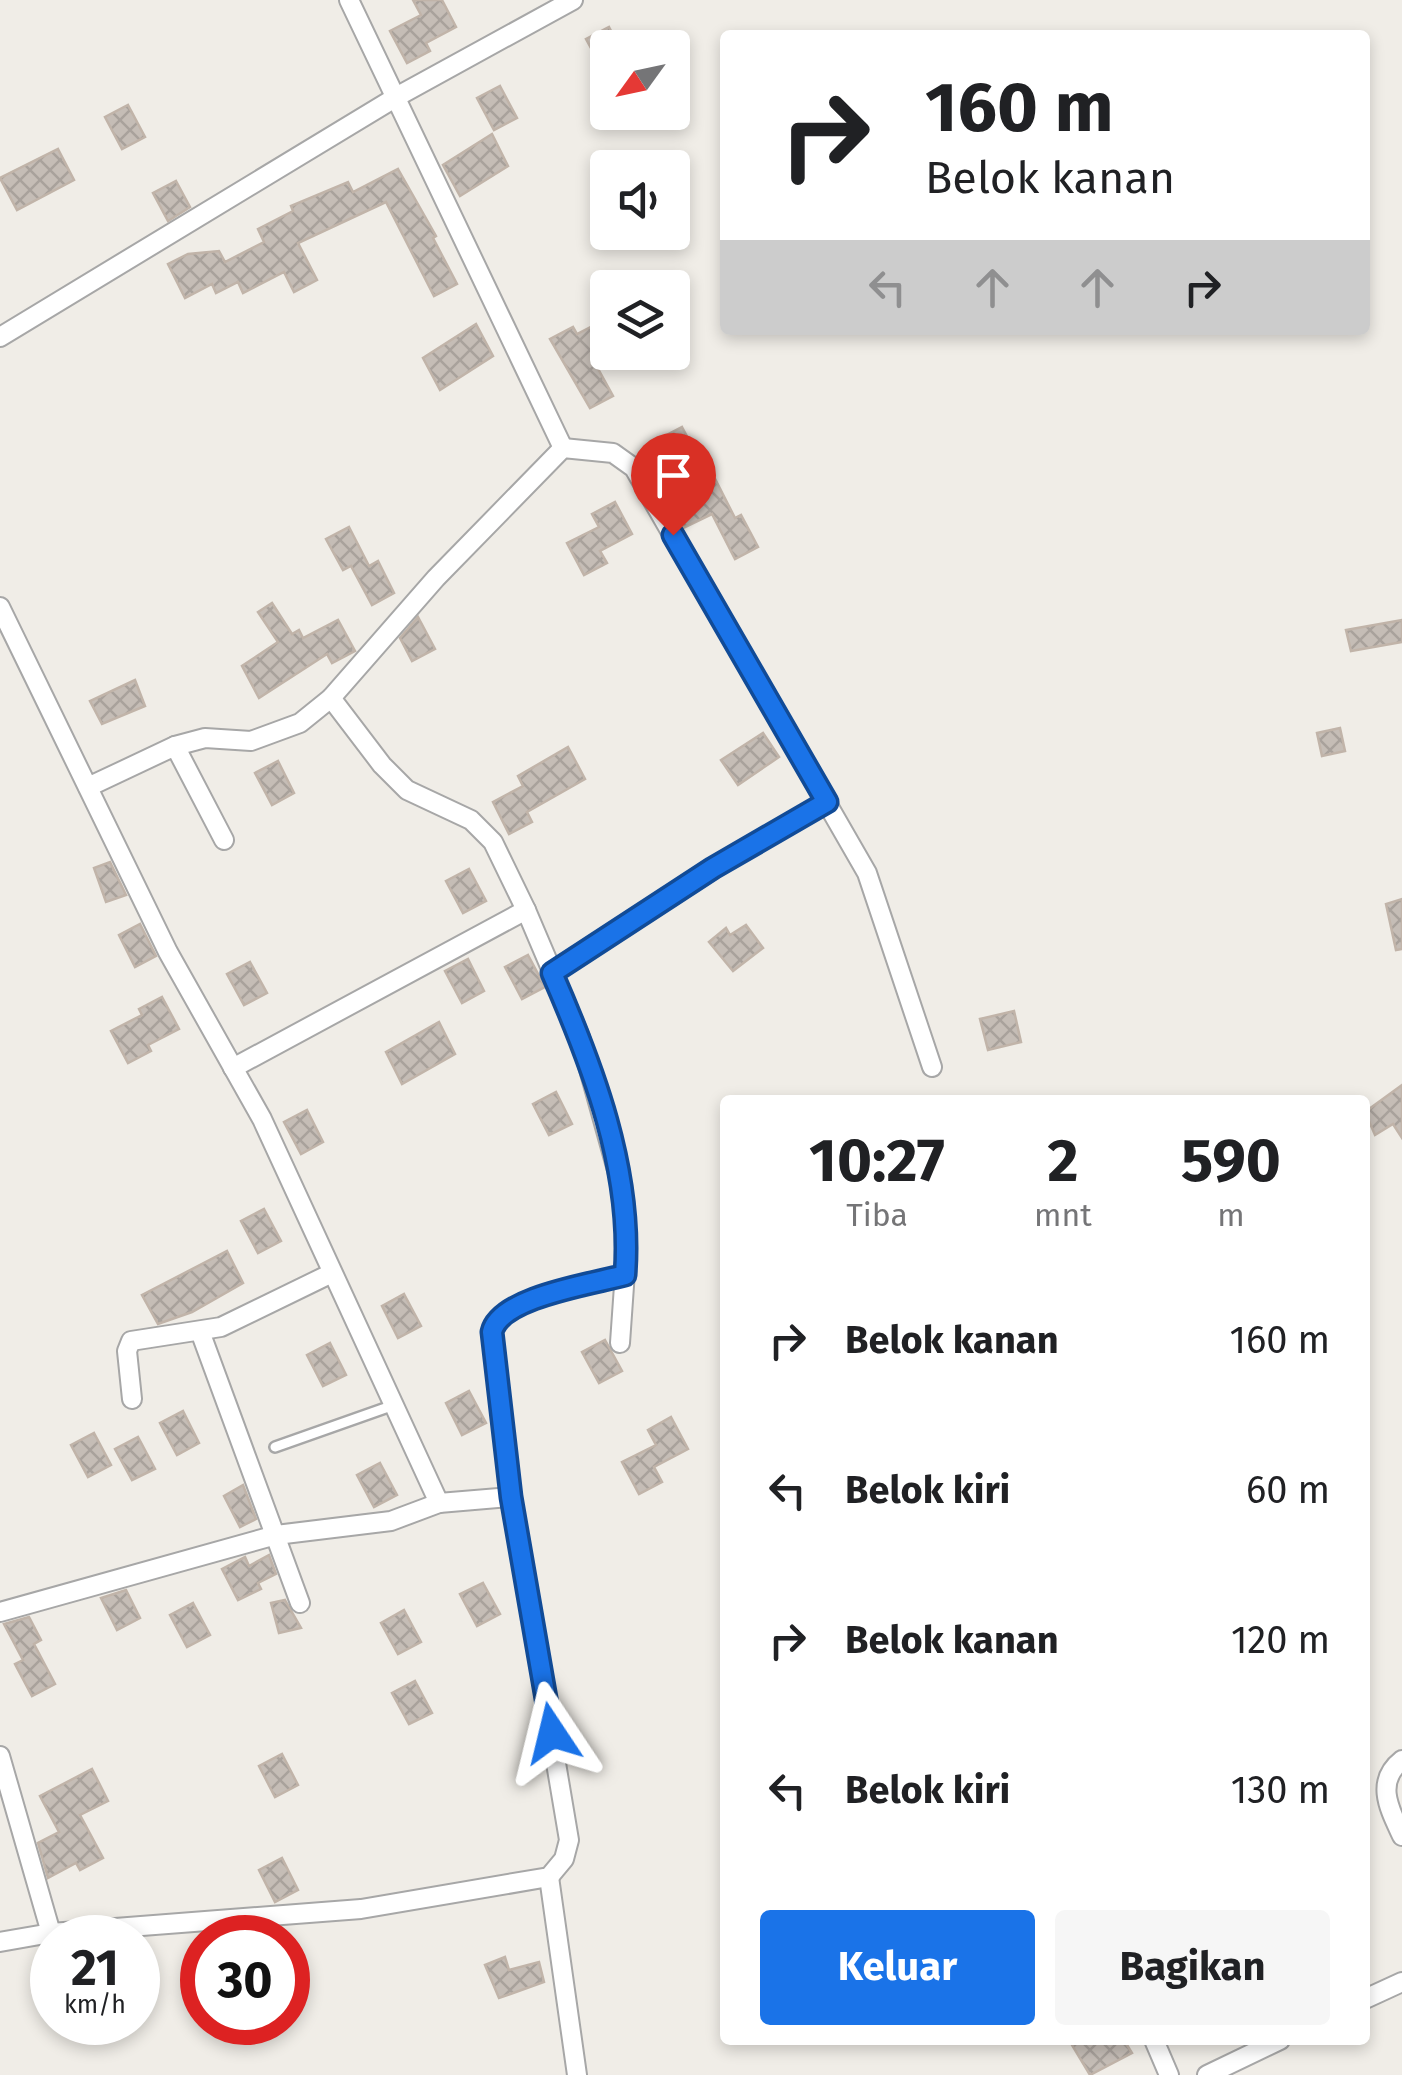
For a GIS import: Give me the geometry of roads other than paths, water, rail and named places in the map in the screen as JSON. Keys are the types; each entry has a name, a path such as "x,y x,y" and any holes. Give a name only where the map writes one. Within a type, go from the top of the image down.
{"street":[{"path":"349,0 564,448"},
{"path":"0,337 398,96 573,0"},
{"path":"88,787 175,746 205,738 266,738 300,723 332,698 436,578 564,448"},
{"path":"564,448 612,453 634,468 867,874 932,1067"},
{"path":"0,607 168,952 262,1119 330,1274 439,1503"},
{"path":"332,698 382,766 407,790 471,820 493,842 526,910 580,1037 622,1188 625,1275 620,1343"},
{"path":"175,746 224,840"},
{"path":"552,973 730,858 827,802"},
{"path":"233,1068 526,910"},
{"path":"132,1399 127,1351 131,1341 201,1334 330,1274"},
{"path":"160,1925 361,1909 549,1877 564,1859 569,1840 511,1497 494,1322 509,1308 625,1275"},
{"path":"201,1334 300,1603"},
{"path":"0,1612 276,1535 391,1520 439,1503 511,1497"},
{"path":"0,1756 46,1915"},
{"path":"1402,1760 1388,1774 1385,1790 1402,1836"},
{"path":"549,1877 576,2075"},
{"path":"1,1937 30,1935"},
{"path":"1370,1998 1402,1982"},
{"path":"1156,2045 1169,2075"},
{"path":"1207,2075 1270,2045"}],"lane":[{"path":"275,1446 394,1404"}]}
